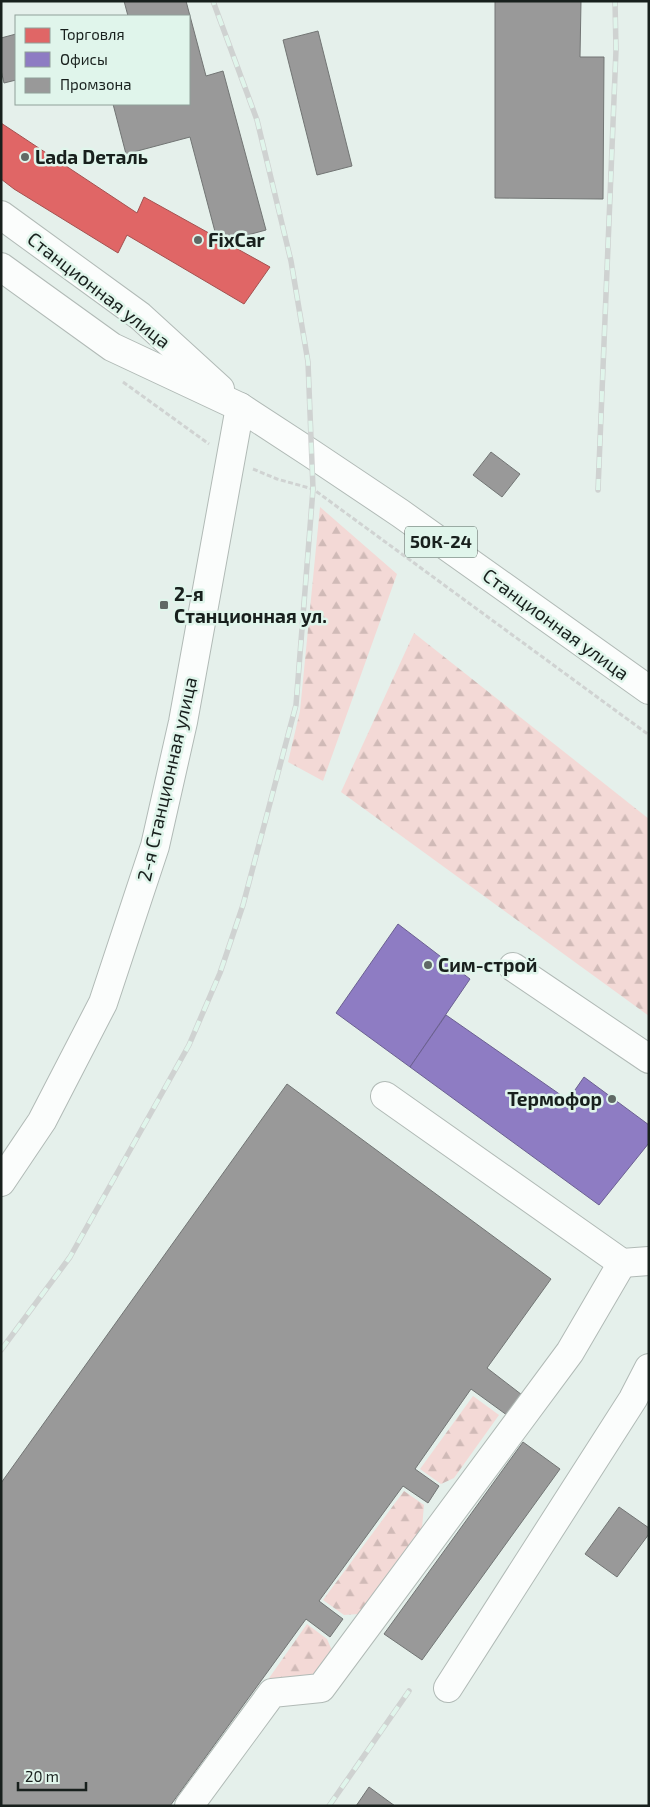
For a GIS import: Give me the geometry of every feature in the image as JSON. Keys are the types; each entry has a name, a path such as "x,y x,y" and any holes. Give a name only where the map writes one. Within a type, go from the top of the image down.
{"main road":[{"name":"Станционная улица","path":"1,215 140,316 240,407"},
{"name":"Станционная улица","path":"1,267 112,347 240,407 400,513 649,690"},
{"name":"2-я Станционная улица","path":"1,1182 42,1121 103,1003 155,846 183,722 240,407"},
{"path":"513,967 649,1059"},
{"path":"385,1096 622,1262 649,1261"},
{"path":"189,1806 272,1694 321,1688 570,1352 622,1262"},
{"path":"448,1688 633,1399 649,1368"}],"path":[{"path":"230,460 277,479 313,489 649,735"}],"green space":[{"path":"320,507 397,574 323,781 288,762 300,711"},
{"path":"414,633 649,819 649,1016 341,792"},
{"path":"473,1396 499,1415 454,1478 441,1484 420,1469"},
{"path":"404,1491 424,1505 422,1528 359,1614 344,1615 323,1600"},
{"path":"307,1624 327,1639 334,1655 316,1680 267,1681"}],"building: Торговля":[{"path":"1,123 137,213 144,197 270,267 244,304 127,235 118,253 14,189 1,179"}],"building: Офисы":[{"path":"398,924 470,979 410,1067 336,1013"},
{"path":"446,1015 568,1100 584,1077 649,1125 649,1143 599,1205 410,1067"}],"building: Промзона":[{"path":"124,1 186,1 190,15 128,15"},
{"path":"495,1 581,1 580,57 604,57 603,199 495,198"},
{"path":"190,16 206,76 223,71 266,230 218,243 190,137 126,154 113,105 190,105"},
{"path":"318,31 352,166 317,175 283,40"},
{"path":"15,34 15,80 4,83 1,70 1,38"},
{"path":"491,452 520,474 502,497 473,475"},
{"path":"287,1084 551,1279 487,1368 526,1398 511,1418 471,1389 415,1469 439,1486 428,1503 403,1486 319,1601 343,1619 330,1637 306,1619 170,1806 1,1806 1,1483"},
{"path":"523,1442 560,1469 422,1660 384,1634"},
{"path":"619,1507 649,1528 649,1534 617,1577 585,1554"},
{"path":"369,1787 395,1806 356,1806"}],"railway":[{"path":"1,1350 70,1257 189,1045 220,973 243,905 296,705 313,489 308,362 291,261 257,120 213,1"},
{"path":"598,490 616,50 615,1"},
{"path":"329,1806 409,1691"}],"place":[{"name":"Lada Dеталь","path":"25,157"},
{"name":"FixCar","path":"198,240"},
{"name":"2-я Станционная ул.","path":"164,605"},
{"name":"Сим-строй","path":"428,965"},
{"name":"Термофор","path":"612,1099"}]}
